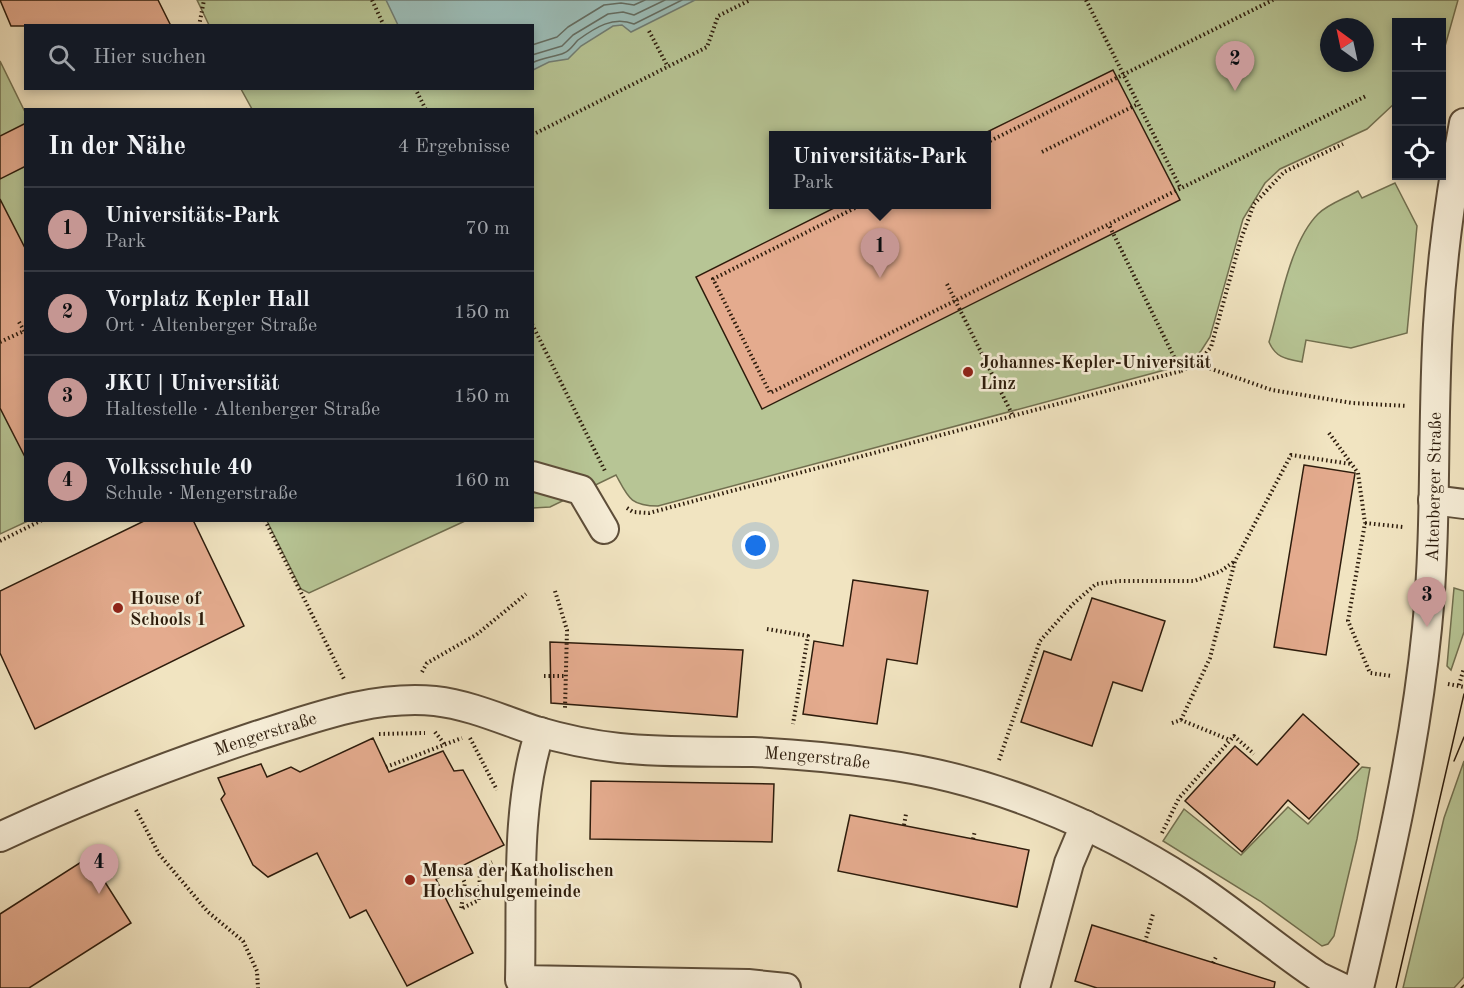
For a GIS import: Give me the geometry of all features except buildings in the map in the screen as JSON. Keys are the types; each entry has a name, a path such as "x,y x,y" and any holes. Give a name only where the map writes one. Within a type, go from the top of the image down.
{"street":[{"name":"Altenberger Straße","path":"1359,988 1409,764 1427,627 1438,325 1444,238 1464,123"},
{"path":"534,477 581,490 604,529"},
{"path":"1433,500 1464,504"},
{"name":"Mengerstraße","path":"0,837 168,766 353,707 390,701 433,701 466,706 540,732 619,748 799,754 884,764 956,780 1023,801 1085,825 1136,850 1191,884 1284,954 1319,977 1342,988"},
{"path":"540,732 533,754 525,801 520,980 748,984 786,988"},
{"path":"1035,988 1069,863 1085,825"}],"path":[{"path":"199,24 204,0"},
{"path":"372,0 383,24"},
{"path":"534,134 707,47 718,16 750,0"},
{"path":"1086,0 1181,189"},
{"path":"991,141 1273,0"},
{"path":"649,31 668,68"},
{"path":"417,90 425,108"},
{"path":"853,209 713,279 770,393 1366,96"},
{"path":"1042,152 1138,104"},
{"path":"622,506 633,512 649,513 1181,371 1197,364 1211,347 1241,239 1254,204 1284,172 1343,144"},
{"path":"1108,225 1181,371"},
{"path":"947,284 1013,416"},
{"path":"19,322 24,330"},
{"path":"534,328 608,477"},
{"path":"0,342 24,331"},
{"path":"1197,364 1272,390 1352,403 1407,406"},
{"path":"1329,433 1358,473 1365,523 1348,621 1370,673 1394,676"},
{"path":"1181,720 1210,658 1235,561 1292,455 1351,464"},
{"path":"1403,516 1403,537"},
{"path":"0,541 38,522"},
{"path":"266,522 345,681 358,723 381,735 436,732 446,746"},
{"path":"1365,523 1403,527"},
{"path":"998,762 1040,641 1073,604 1096,584 1119,581 1194,581 1221,571 1235,561"},
{"path":"555,591 567,630 565,704"},
{"path":"418,680 427,663 476,635 526,594"},
{"path":"767,629 808,636 791,735"},
{"path":"1393,683 1395,666"},
{"path":"1458,686 1464,668"},
{"path":"544,676 566,676"},
{"path":"1172,723 1181,720 1230,740"},
{"path":"467,734 500,795"},
{"path":"1157,842 1179,798 1234,736 1254,754"},
{"path":"386,767 454,743"},
{"path":"131,801 159,854 208,912 243,941 257,971 258,988"},
{"path":"904,825 906,814"},
{"path":"973,839 975,831"},
{"path":"458,868 465,883 461,909 479,900 480,868 499,858"},
{"path":"1145,942 1153,914"},
{"path":"1213,963 1217,955"}],"green space":[{"path":"197,0 1458,0 1446,43 1446,18 1392,18 1392,106 1367,129 1280,169 1265,183 1243,219 1210,337 1201,351 1187,364 658,506 641,504 631,499 616,475 550,507 534,508 534,108 251,108 242,90 534,90 534,24 209,24"},
{"path":"0,61 24,110 24,522 26,522 0,534"},
{"path":"1395,183 1417,226 1407,333 1351,348 1306,340 1302,362 1278,355 1269,342 1293,257 1308,226 1322,210 1358,191 1362,198"},
{"path":"268,522 463,522 309,593 301,589"},
{"path":"1454,588 1464,591 1464,632 1451,670 1447,666"},
{"path":"1464,761 1464,977 1454,988 1403,988 1444,818"},
{"path":"1362,767 1370,768 1357,839 1334,936 1328,944 1322,946 1260,901 1163,841 1184,809 1241,855 1288,807 1308,824"}],"water":[{"path":"386,0 695,0 631,32 622,25 613,26 581,46 568,59 549,62 534,70 534,24 398,24"}],"tram line":[{"path":"1396,988 1464,694"},
{"path":"1454,761 1464,737"},
{"path":"1461,988 1464,985"}],"place":[{"name":"Vorplatz Kepler Hall","path":"1235,91"},
{"name":"Universitäts-Park","path":"880,278"},
{"name":"Johannes-Kepler-Universität Linz","path":"968,372"},
{"name":"House of Schools 1","path":"118,608"},
{"name":"JKU | Universität","path":"1427,627"},
{"name":"Mensa der Katholischen Hochschulgemeinde","path":"410,880"},
{"name":"Volksschule 40","path":"99,894"}]}
